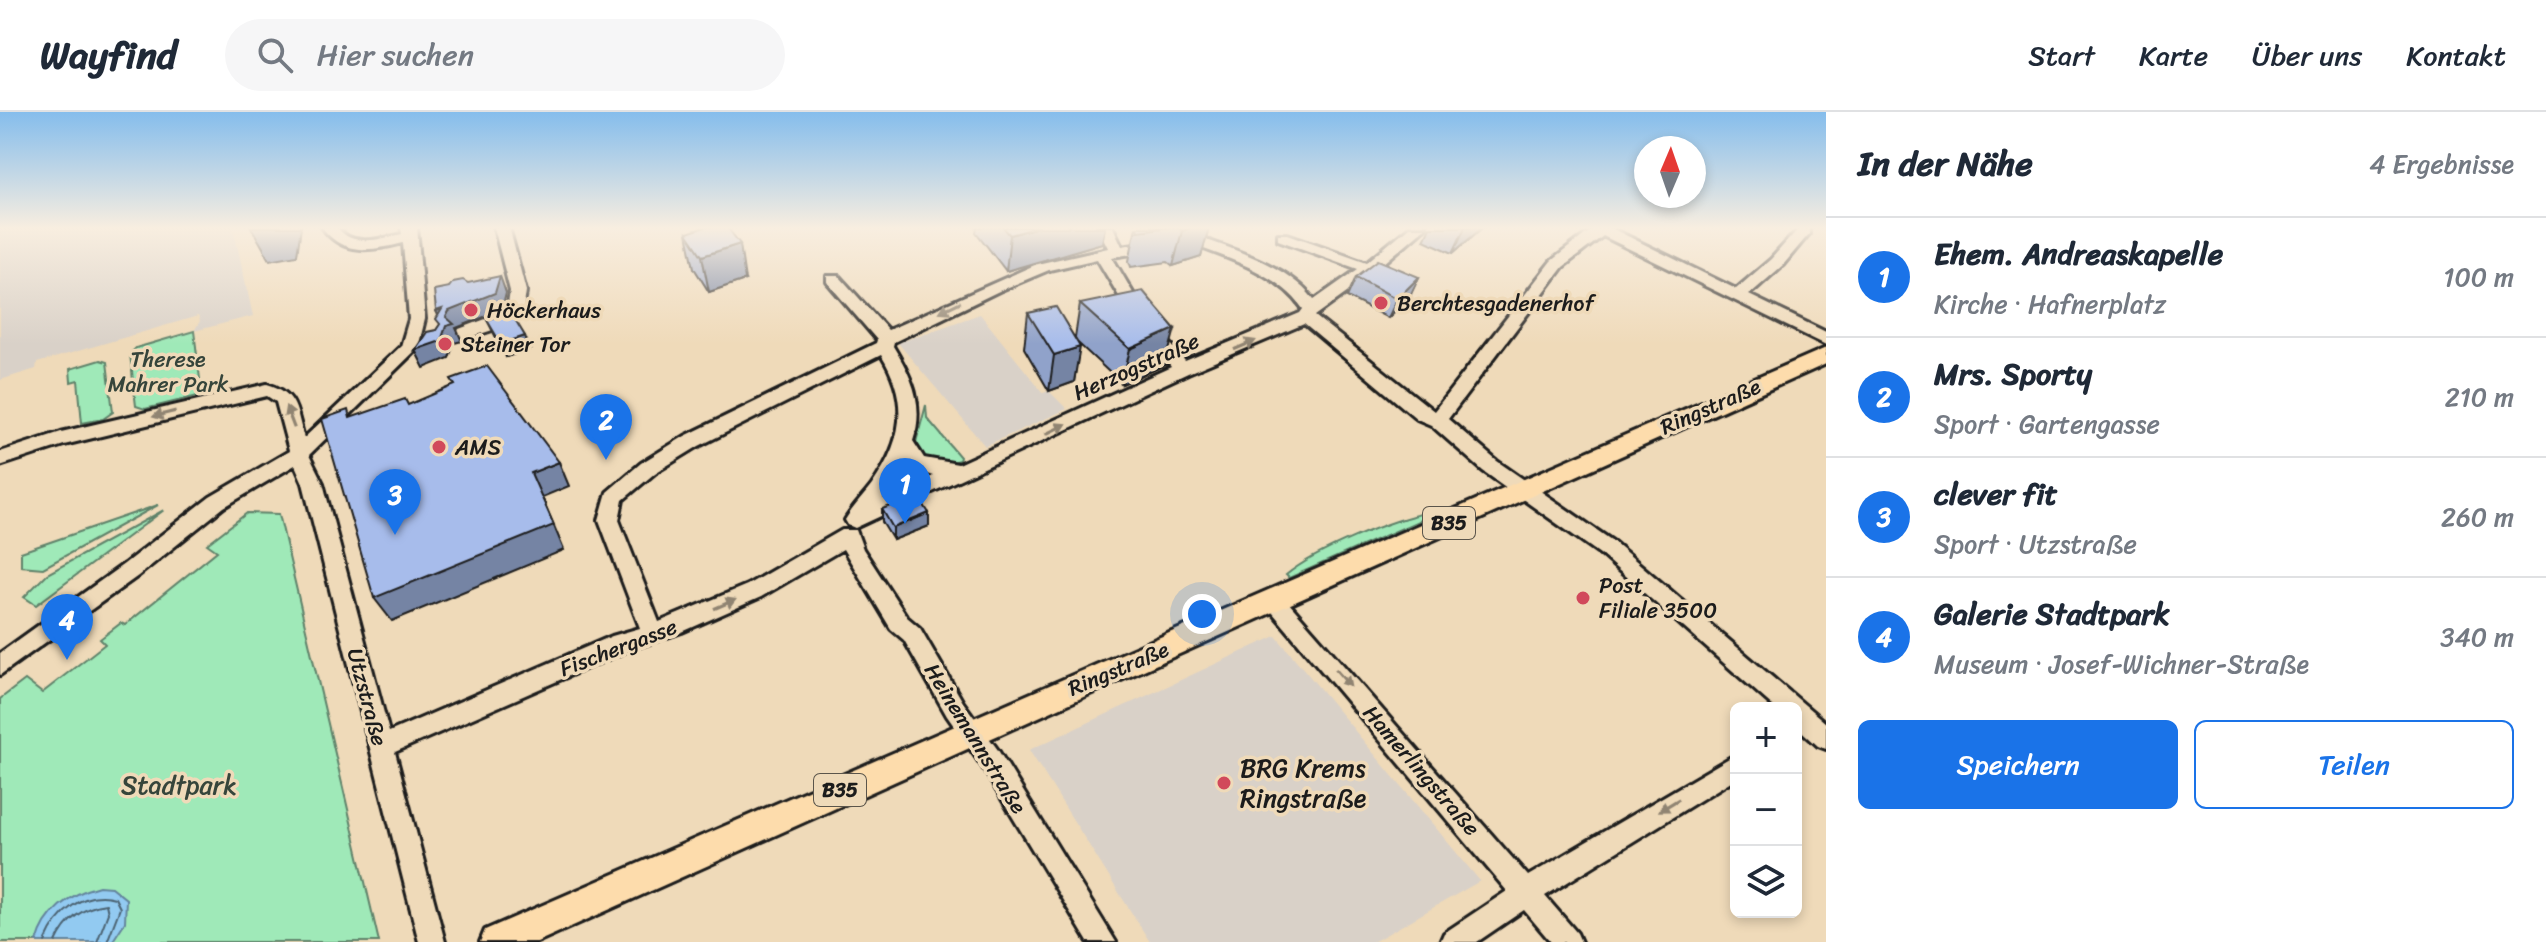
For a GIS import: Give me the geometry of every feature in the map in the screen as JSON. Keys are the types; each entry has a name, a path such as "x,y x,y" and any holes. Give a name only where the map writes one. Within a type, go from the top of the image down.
{"main road":[{"name":"Ringstraße","path":"497,942 971,732 1283,610 1524,489 1826,355"}],"street":[{"path":"0,665 131,570 217,502 299,454 416,346 413,266"},
{"path":"465,333 502,321 515,313 518,291 511,266"},
{"path":"652,632 609,520 614,497 648,468 692,441 1022,275 1051,266"},
{"path":"1114,266 1130,307 1160,348 1182,369"},
{"path":"1250,266 1306,297 1309,313 1407,401 1437,420 1490,466 1607,548 1826,738"},
{"path":"1363,266 1369,268"},
{"name":"Herzogstraße","path":"852,528 961,471 1182,369 1245,345 1309,313 1372,266"},
{"path":"1437,420 1556,266"},
{"path":"1675,266 1826,339"},
{"path":"1738,296 1773,266"},
{"path":"833,279 885,342 909,398 910,413 904,441 882,488 852,528"},
{"name":"Utzstraße","path":"0,459 61,439 245,393 267,390 277,393 284,400 299,454 313,483 432,942"},
{"path":"904,441 911,460 919,465 961,471"},
{"name":"Fischergasse","path":"381,747 754,591 852,528"},
{"name":"Heinemannstraße","path":"852,528 854,551 899,623 912,634 1103,942"},
{"name":"Hamerlingstraße","path":"1283,610 1568,942"},
{"path":"1453,942 1730,769"}],"shaded area":[{"path":"0,266 242,266 253,316 194,331 200,321 198,316 37,363 36,369 0,380"},
{"path":"980,314 1043,393 1049,391 1067,409 985,446 898,343"},
{"name":"BRG Krems Ringstraße","path":"1276,636 1480,881 1373,942 1150,942 1029,750"}],"green space":[{"name":"Therese Mahrer Park","path":"194,331 202,395 145,409 136,406 130,354 136,348"},
{"path":"100,360 107,362 113,412 103,419 82,423 78,380 71,382 70,369"},
{"path":"926,405 927,418 960,457 959,460 944,464 924,461 915,446"},
{"path":"158,505 43,568 21,566 21,552"},
{"path":"164,510 36,605 24,597 47,574"},
{"path":"1430,512 1432,515 1289,578 1286,575 1315,556 1355,537"},
{"name":"Stadtpark","path":"247,513 279,514 379,942 0,942 0,699 25,680 42,693 105,644 100,639 121,623 125,625 217,551 207,544"}],"water":[{"path":"99,886 111,887 126,899 125,922 112,942 37,942 52,913 68,899"}],"building":[{"path":"1371,266 1392,266 1419,277 1397,299 1356,277"},
{"path":"500,276 495,293 449,311 446,317 454,324 446,326 441,341 415,350 427,332 436,330 440,324 436,319 442,309 436,311 434,290 449,287 453,282 463,280 468,283"},
{"path":"1143,291 1175,329 1130,349 1080,304"},
{"path":"1056,307 1080,347 1054,355 1028,313"},
{"path":"510,311 525,336 501,344 487,320"},
{"path":"487,366 559,462 531,473 554,525 374,598 322,419 348,410 350,418 405,399 408,405 455,385 451,379"},
{"path":"918,496 929,513 893,528 882,509"}],"place":[{"name":"Berchtesgadenerhof","path":"1381,303"},
{"name":"Höckerhaus","path":"471,310"},
{"name":"Steiner Tor","path":"445,344"},
{"name":"AMS","path":"439,447"},
{"name":"Mrs. Sporty","path":"606,460"},
{"name":"Ehem. Andreaskapelle","path":"905,524"},
{"name":"clever fit","path":"395,535"},
{"name":"Post Filiale 3500","path":"1583,598"},
{"name":"Galerie Stadtpark","path":"67,660"},
{"name":"BRG Krems Ringstraße","path":"1224,783"}]}
